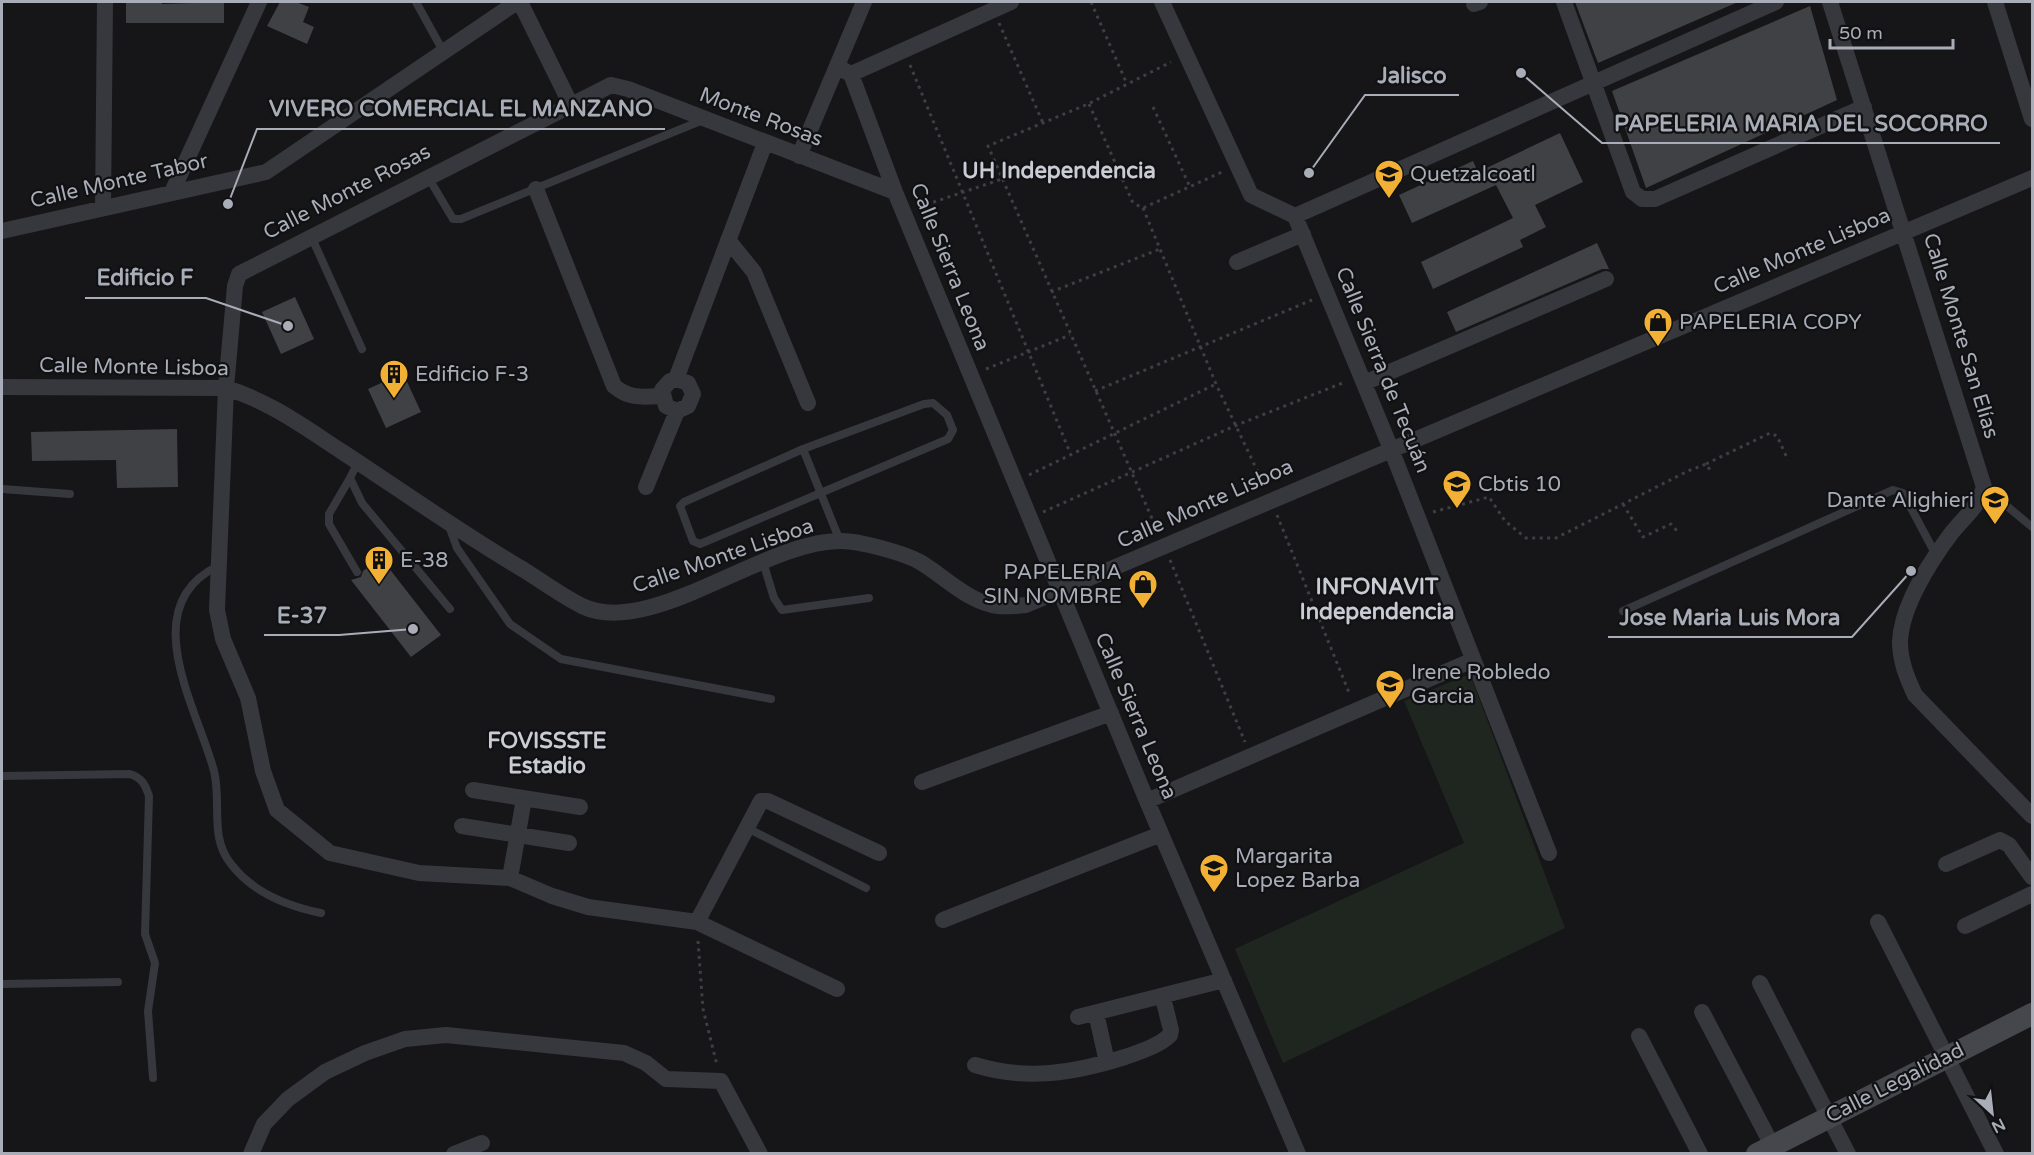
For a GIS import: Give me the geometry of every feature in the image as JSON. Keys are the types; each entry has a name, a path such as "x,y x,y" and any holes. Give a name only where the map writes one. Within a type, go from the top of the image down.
{"street":[{"path":"103,208 105,2"},
{"path":"172,192 259,2"},
{"path":"518,2 571,105"},
{"name":"Calle Monte Tabor","path":"2,231 266,172 518,2"},
{"path":"799,156 844,71 864,2"},
{"path":"844,71 903,50 1011,2"},
{"path":"1162,2 1251,195 1295,216 1776,2"},
{"path":"1564,2 1633,192 1642,199 1655,199 1864,107"},
{"name":"Calle Monte San Elías","path":"1830,2 1905,232 1984,487"},
{"path":"1995,2 2032,119"},
{"name":"Calle Sierra Leona","path":"844,71 1147,801 1299,1154"},
{"name":"Calle Monte Rosas","path":"226,388 235,286 239,274 611,85"},
{"name":"Monte Rosas","path":"611,85 627,89 895,192"},
{"path":"676,379 765,143"},
{"name":"Calle Monte Lisboa","path":"2,387 226,388 251,396 278,410 358,462 449,525 584,607 623,613 664,603 763,562 807,547 840,541 867,545 918,561 974,598 998,606 1026,605 2032,178"},
{"path":"536,189 614,386 623,394 634,398 661,396"},
{"name":"Calle Sierra de Tecuán","path":"1295,216 1391,449 1549,853"},
{"path":"1237,262 1303,234"},
{"path":"728,240 754,272 808,403"},
{"path":"1362,379 1606,279"},
{"path":"646,487 677,411 688,406 693,394 688,383 676,379 665,384 661,396 666,406 677,411"},
{"path":"226,388 217,610 223,639 248,698 263,771 278,810 330,853 418,873 510,878 552,896 588,907 697,922 837,990"},
{"path":"1984,487 1982,496 1970,514 1926,570 1908,609 1900,641 1904,671 1915,695 2032,816"},
{"path":"1147,801 1473,660"},
{"path":"922,782 1111,712"},
{"path":"473,790 580,807"},
{"path":"510,878 524,798"},
{"path":"697,922 761,801 768,801 879,854"},
{"path":"462,826 569,843"},
{"path":"943,920 1161,834"},
{"path":"1946,864 2000,840 2009,845 2032,877"},
{"path":"1965,926 2032,894"},
{"path":"1878,922 1996,1154"},
{"path":"1078,1017 1163,998 1224,980"},
{"path":"1760,983 1848,1154"},
{"path":"975,1065 1004,1073 1040,1075 1082,1070 1136,1053 1170,1035 1171,1030 1163,998"},
{"path":"1702,1011 1765,1149"},
{"path":"1096,1013 1107,1062"},
{"name":"Calle Legalidad","path":"1765,1149 2032,1014"},
{"path":"251,1154 264,1124 288,1099 325,1072 365,1053 405,1039 446,1035 624,1053 646,1063 666,1079 721,1081 760,1154"},
{"path":"1639,1036 1700,1154"},
{"path":"454,1154 482,1143"}],"lane":[{"path":"416,2 443,51"},
{"path":"428,177 453,219 462,219 703,120"},
{"path":"311,236 362,349"},
{"path":"933,403 940,407 947,415 953,430 948,439 700,544 693,541 680,511 680,506 684,502 803,449 924,404 933,403"},
{"path":"803,449 840,541"},
{"path":"357,572 329,524 329,514 358,462"},
{"path":"350,478 362,503 450,609"},
{"path":"1984,487 2032,527"},
{"path":"2,489 70,494"},
{"path":"1623,611 1893,490 1903,493 1936,555"},
{"path":"449,525 457,548 510,624 561,659 771,699"},
{"path":"763,562 774,598 782,610 868,598"},
{"path":"218,566 205,572 189,591 178,614 175,639 185,691 214,773 219,840 231,865 253,886 285,904 321,913"},
{"path":"2,776 130,774 137,776 145,784 149,796 145,934 155,963 148,1011 153,1078"},
{"path":"747,828 866,888"},
{"path":"2,984 118,982"}],"path":[{"path":"1091,2 1127,84"},
{"path":"993,10 1043,123"},
{"path":"903,50 1071,455"},
{"path":"1186,55 1088,104 988,146 1164,547 1250,756"},
{"path":"1088,104 1133,203 1143,208 1216,384 1270,500 1356,711"},
{"path":"1153,107 1190,187"},
{"path":"1143,208 1238,165"},
{"path":"903,212 963,194 1002,179"},
{"path":"1051,292 1160,249"},
{"path":"1095,391 1327,294"},
{"path":"971,375 1070,335"},
{"path":"1030,518 1237,425 1362,379"},
{"path":"1015,482 1216,384"},
{"path":"1417,517 1489,497 1505,521 1526,538 1556,538 1770,433 1777,436 1788,460"},
{"path":"1706,464 1712,473"},
{"path":"1623,504 1643,537 1671,524 1679,533"},
{"path":"697,922 703,1009 721,1081"}],"shaded area":[{"path":"1470,674 1565,928 1283,1063 1235,949 1464,843 1404,701"}],"building":[{"path":"126,2 162,2 162,4 224,2 224,23 126,23"},
{"path":"280,2 296,2 309,7 303,22 314,27 307,44 267,26"},
{"path":"1575,2 1738,2 1598,63"},
{"path":"1810,6 1837,100 1646,188 1612,91"},
{"path":"1560,133 1583,182 1535,205 1546,227 1520,240 1523,247 1433,289 1421,262 1513,218 1496,185 1412,223 1399,195 1473,161 1478,172"},
{"path":"1597,243 1609,269 1602,269 1456,332 1447,312"},
{"path":"295,297 314,339 281,354 262,312"},
{"name":"Edificio F-3","path":"403,373 421,412 386,428 368,389"},
{"path":"177,429 178,487 117,488 116,460 32,461 31,432"},
{"path":"381,558 441,635 411,657 351,580 361,577 363,571"}],"place":[{"name":"PAPELERIA MARIA DEL SOCORRO","path":"1521,73"},
{"name":"Jalisco","path":"1309,173"},
{"name":"Quetzalcoatl","path":"1389,200"},
{"name":"VIVERO COMERCIAL EL MANZANO","path":"228,204"},
{"name":"Edificio F","path":"288,326"},
{"name":"PAPELERIA COPY","path":"1658,348"},
{"name":"Edificio F-3","path":"394,400"},
{"name":"Cbtis 10","path":"1457,510"},
{"name":"Dante Alighieri","path":"1995,526"},
{"name":"Jose Maria Luis Mora","path":"1911,571"},
{"name":"E-38","path":"379,586"},
{"name":"PAPELERIA SIN NOMBRE","path":"1143,610"},
{"name":"E-37","path":"413,629"},
{"name":"Irene Robledo Garcia","path":"1390,710"},
{"name":"Margarita Lopez Barba","path":"1214,894"}],"district":[{"name":"UH Independencia","path":"1059,171"},
{"name":"INFONAVIT Independencia","path":"1377,600"},
{"name":"FOVISSSTE Estadio","path":"547,754"}]}
